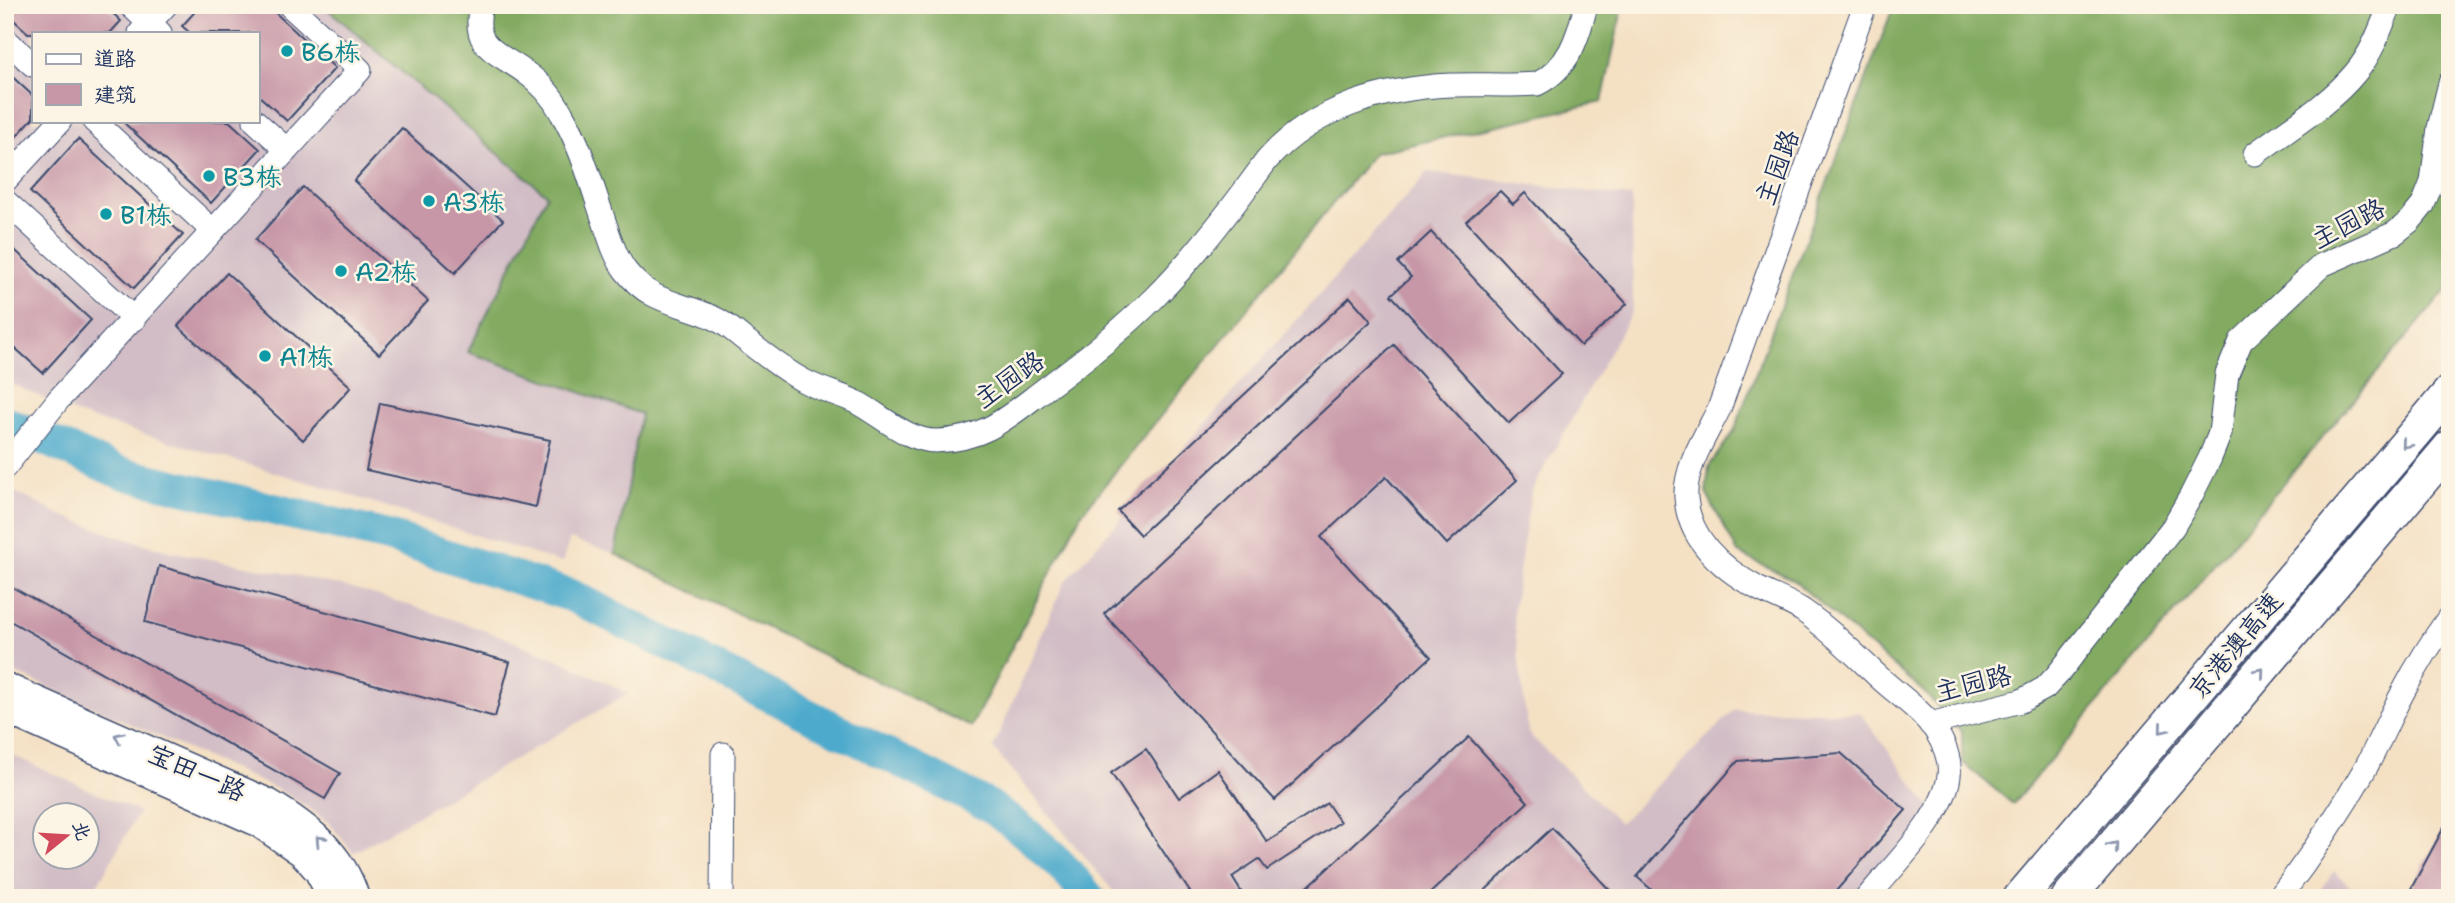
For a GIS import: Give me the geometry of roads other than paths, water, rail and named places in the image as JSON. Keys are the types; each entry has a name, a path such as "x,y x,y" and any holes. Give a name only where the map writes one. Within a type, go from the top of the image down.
{"highway":[{"name":"京港澳高速","path":"2020,898 2450,391"},
{"name":"京港澳高速","path":"2068,898 2450,447"}],"main road":[{"name":"宝田一路","path":"5,687 268,803 295,819 318,837 338,862 355,898"},
{"name":"宝田一路","path":"5,709 258,822 303,853 318,870 333,898"}],"street":[{"path":"130,5 150,30 166,5"},
{"path":"7,466 60,400 360,70 289,5"},
{"name":"主园路","path":"481,5 478,19 480,34 486,47 542,85 568,124 617,256 636,281 661,300 720,321 786,371 807,383 854,401 910,434 933,441 975,435 1012,416 1128,323 1174,276 1282,143 1298,131 1341,107 1413,88 1537,84 1565,62 1573,50 1586,5"},
{"name":"主园路","path":"1865,5 1719,409 1687,479 1686,499 1696,531 1718,562 1761,590 1801,610 1821,625 1930,724 2021,701 2045,688 2058,674 2173,527 2191,496 2220,433 2227,374 2241,341 2322,265 2395,233 2410,221 2423,205 2430,189 2438,128 2450,83"},
{"path":"2255,154 2304,118 2357,71 2371,49 2390,5"},
{"path":"5,39 32,64"},
{"path":"5,181 59,122"},
{"path":"95,122 213,231"},
{"path":"256,122 287,150"},
{"path":"5,201 134,318"},
{"path":"2279,898 2339,813 2367,766 2415,670 2450,616"},
{"path":"1867,898 1935,814 1945,790 1949,778 1948,758 1930,724"},
{"path":"722,898 723,754"}],"waterway":[{"path":"5,422 121,473 390,537 572,596 987,805 1042,847 1089,898"}],"place":[{"name":"B6栋","path":"287,51"},
{"name":"B3栋","path":"209,176"},
{"name":"A3栋","path":"429,201"},
{"name":"B1栋","path":"106,214"},
{"name":"A2栋","path":"341,271"},
{"name":"A1栋","path":"265,356"}]}
